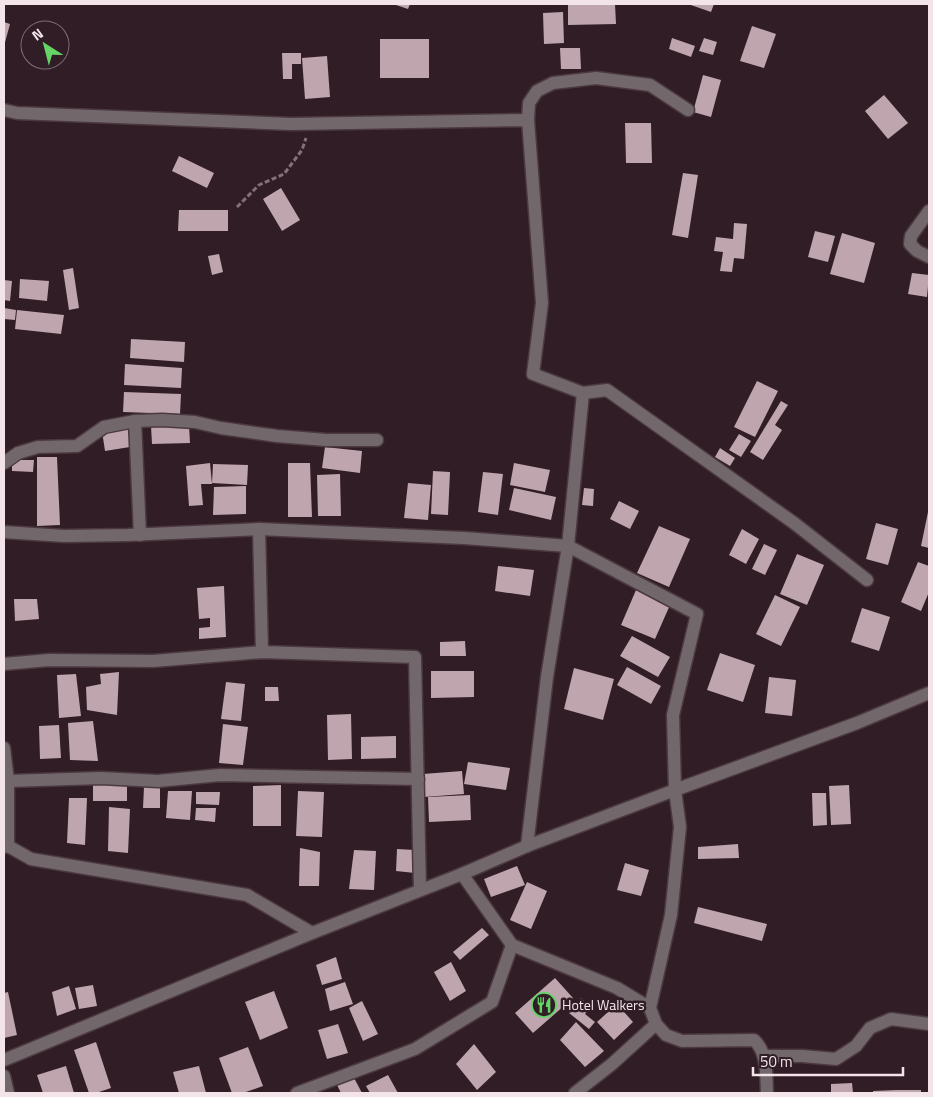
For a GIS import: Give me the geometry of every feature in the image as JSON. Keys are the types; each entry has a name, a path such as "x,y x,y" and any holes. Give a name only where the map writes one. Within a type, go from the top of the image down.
{"street":[{"path":"688,110 650,85 596,78 553,82 538,91 529,103 528,120 542,303 533,374 583,393 607,390 794,523 867,580"},
{"path":"4,110 17,113 310,123 528,120"},
{"path":"929,211 911,236 910,244 917,251 929,257"},
{"path":"528,846 547,676 568,546 583,393"},
{"path":"4,463 18,453 38,447 77,446 104,428 134,421 195,422 277,436 326,440 378,440"},
{"path":"134,421 140,535"},
{"path":"259,529 262,652"},
{"path":"4,532 64,536 140,535 259,529 464,538 568,546 697,614 673,715 675,790 680,827 671,915 650,1008 656,1024 666,1034 682,1041 754,1040 761,1047 764,1056 767,1093"},
{"path":"4,664 49,660 153,661 262,652 415,657 420,890"},
{"path":"4,1060 528,846 857,723 929,693"},
{"path":"4,748 8,781 6,847 31,859 40,861 247,895 312,933"},
{"path":"8,781 101,778 158,781 220,775 418,779"},
{"path":"462,874 512,945 617,988 650,1008"},
{"path":"297,1093 415,1049 492,1002 512,945"},
{"path":"764,1056 802,1056 836,1059 856,1046 870,1028 891,1019 929,1024"},
{"path":"575,1093 612,1064 656,1024"},
{"path":"4,1076 8,1093"}],"path":[{"path":"237,207 259,185 284,174 302,150 310,123"}],"building":[{"path":"393,4 410,4 408,9"},
{"path":"568,4 615,4 616,24 568,25"},
{"path":"688,4 714,4 711,12"},
{"path":"563,12 564,43 544,44 543,13"},
{"path":"4,22 10,24 4,46"},
{"path":"752,26 776,34 764,68 740,61"},
{"path":"672,38 695,46 691,57 669,49"},
{"path":"704,38 717,42 713,55 699,51"},
{"path":"380,39 429,39 429,78 380,78"},
{"path":"560,48 580,48 581,69 561,69"},
{"path":"282,53 301,53 301,64 292,64 292,79 283,79"},
{"path":"327,56 330,97 305,99 302,58"},
{"path":"703,75 721,80 711,117 693,112"},
{"path":"884,95 908,123 888,139 865,111"},
{"path":"625,123 651,123 652,163 626,163"},
{"path":"179,156 214,173 207,188 172,171"},
{"path":"683,173 698,175 688,238 672,235"},
{"path":"281,188 300,220 282,231 263,199"},
{"path":"179,210 228,210 228,231 178,231"},
{"path":"734,223 747,224 744,259 734,258 732,272 720,271 723,252 714,251 716,237 733,239"},
{"path":"815,231 835,236 828,262 808,257"},
{"path":"842,233 875,243 864,283 830,274"},
{"path":"219,254 223,272 212,275 208,256"},
{"path":"73,268 79,308 69,310 63,270"},
{"path":"912,273 929,275 927,297 908,294"},
{"path":"20,279 49,281 47,301 19,298"},
{"path":"4,280 12,281 10,301 4,300"},
{"path":"4,308 16,310 15,320 4,319"},
{"path":"17,310 64,315 61,334 15,329"},
{"path":"131,339 185,342 184,362 130,358"},
{"path":"125,364 182,368 181,388 124,385"},
{"path":"757,381 778,391 755,437 734,427"},
{"path":"124,392 181,394 180,414 123,412"},
{"path":"781,401 788,405 775,425 782,430 763,460 750,452"},
{"path":"189,425 190,443 152,444 151,426"},
{"path":"128,427 130,447 105,451 102,431"},
{"path":"739,434 751,441 741,457 729,450"},
{"path":"325,447 362,451 360,473 322,468"},
{"path":"720,448 735,458 730,466 715,457"},
{"path":"37,457 57,457 60,525 37,526"},
{"path":"12,460 34,460 33,472 12,471"},
{"path":"210,463 212,484 201,484 203,505 189,506 186,466"},
{"path":"288,463 310,463 312,517 288,517"},
{"path":"514,463 550,470 545,492 510,485"},
{"path":"213,464 248,465 247,485 212,483"},
{"path":"433,471 450,472 448,515 431,514"},
{"path":"483,472 503,474 498,515 478,512"},
{"path":"340,474 341,516 318,516 317,475"},
{"path":"408,483 431,485 428,520 404,518"},
{"path":"246,486 246,514 213,515 214,487"},
{"path":"514,488 556,497 551,520 509,510"},
{"path":"584,488 594,489 593,506 582,505"},
{"path":"619,501 639,511 630,529 610,519"},
{"path":"929,512 929,548 921,546"},
{"path":"876,523 898,529 888,565 866,559"},
{"path":"659,526 690,539 669,587 637,573"},
{"path":"742,529 759,539 746,564 729,555"},
{"path":"764,544 777,550 765,575 752,569"},
{"path":"797,554 824,565 807,605 780,594"},
{"path":"918,562 929,566 929,592 921,611 901,602"},
{"path":"498,566 534,570 530,596 495,591"},
{"path":"224,586 226,637 199,639 199,628 210,627 210,618 199,619 197,588"},
{"path":"636,590 670,605 655,639 621,625"},
{"path":"775,595 800,607 781,646 756,634"},
{"path":"14,599 37,599 39,619 15,621"},
{"path":"862,608 890,617 879,651 851,642"},
{"path":"632,636 670,657 658,677 620,656"},
{"path":"465,641 466,656 440,656 440,642"},
{"path":"720,653 755,665 743,702 707,690"},
{"path":"627,667 661,686 651,704 617,685"},
{"path":"574,668 614,679 603,720 564,709"},
{"path":"431,671 474,671 474,697 431,698"},
{"path":"119,672 117,715 87,710 86,687 101,684 100,674"},
{"path":"76,674 81,716 59,718 57,675"},
{"path":"769,677 796,680 792,716 765,713"},
{"path":"226,682 245,684 241,721 221,719"},
{"path":"265,687 278,687 279,701 265,701"},
{"path":"351,714 352,759 328,760 327,715"},
{"path":"93,721 98,761 70,760 68,723"},
{"path":"223,724 248,727 243,765 219,763"},
{"path":"59,725 61,758 40,759 39,726"},
{"path":"396,736 396,758 361,759 361,737"},
{"path":"468,762 510,768 506,790 464,784"},
{"path":"462,771 464,794 424,797 423,774"},
{"path":"127,781 127,801 93,801 93,782"},
{"path":"281,785 281,826 253,826 253,786"},
{"path":"849,785 851,824 831,825 829,786"},
{"path":"144,787 160,787 160,808 143,808"},
{"path":"168,791 192,791 190,820 166,818"},
{"path":"298,791 324,792 322,837 296,836"},
{"path":"196,792 220,792 219,805 196,804"},
{"path":"812,793 826,793 827,825 813,826"},
{"path":"470,795 471,820 429,822 428,797"},
{"path":"69,798 87,798 85,845 67,843"},
{"path":"109,807 130,809 128,853 108,851"},
{"path":"196,808 216,808 215,822 195,820"},
{"path":"738,844 739,858 698,859 698,847"},
{"path":"300,848 320,852 319,886 299,886"},
{"path":"397,849 415,850 415,873 396,871"},
{"path":"354,850 376,851 374,890 349,889"},
{"path":"625,863 649,870 641,896 617,890"},
{"path":"517,866 525,885 491,897 484,879"},
{"path":"527,882 547,891 531,929 510,920"},
{"path":"698,907 767,924 762,941 694,923"},
{"path":"482,928 489,935 460,960 453,952"},
{"path":"336,957 342,979 322,985 316,965"},
{"path":"451,962 466,991 450,1001 434,972"},
{"name":"Hotel Walkers","path":"555,978 573,998 533,1033 515,1013"},
{"path":"345,982 353,1004 330,1011 325,989"},
{"path":"93,985 97,1006 79,1009 75,988"},
{"path":"69,986 76,1009 57,1016 52,992"},
{"path":"274,991 288,1028 260,1040 245,1002"},
{"path":"8,992 17,1035 4,1038 4,993"},
{"path":"581,998 591,1007 585,1014 595,1022 589,1029 569,1013"},
{"path":"362,1001 378,1034 363,1041 349,1008"},
{"path":"617,1004 633,1022 614,1040 597,1022"},
{"path":"576,1022 604,1051 585,1067 560,1040"},
{"path":"338,1024 348,1053 327,1059 318,1030"},
{"path":"96,1042 111,1088 96,1093 89,1093 74,1050"},
{"path":"474,1044 496,1072 477,1090 456,1064"},
{"path":"248,1047 263,1086 243,1093 232,1093 219,1058"},
{"path":"66,1066 74,1093 43,1093 37,1075"},
{"path":"199,1066 206,1093 179,1093 173,1072"},
{"path":"388,1075 398,1093 370,1093 366,1086"},
{"path":"353,1076 362,1093 341,1093 337,1085"},
{"path":"852,1083 853,1093 831,1093 831,1084"},
{"path":"921,1090 921,1093 873,1093 873,1091"}],"place":[{"name":"Hotel Walkers","path":"544,1005"}]}
